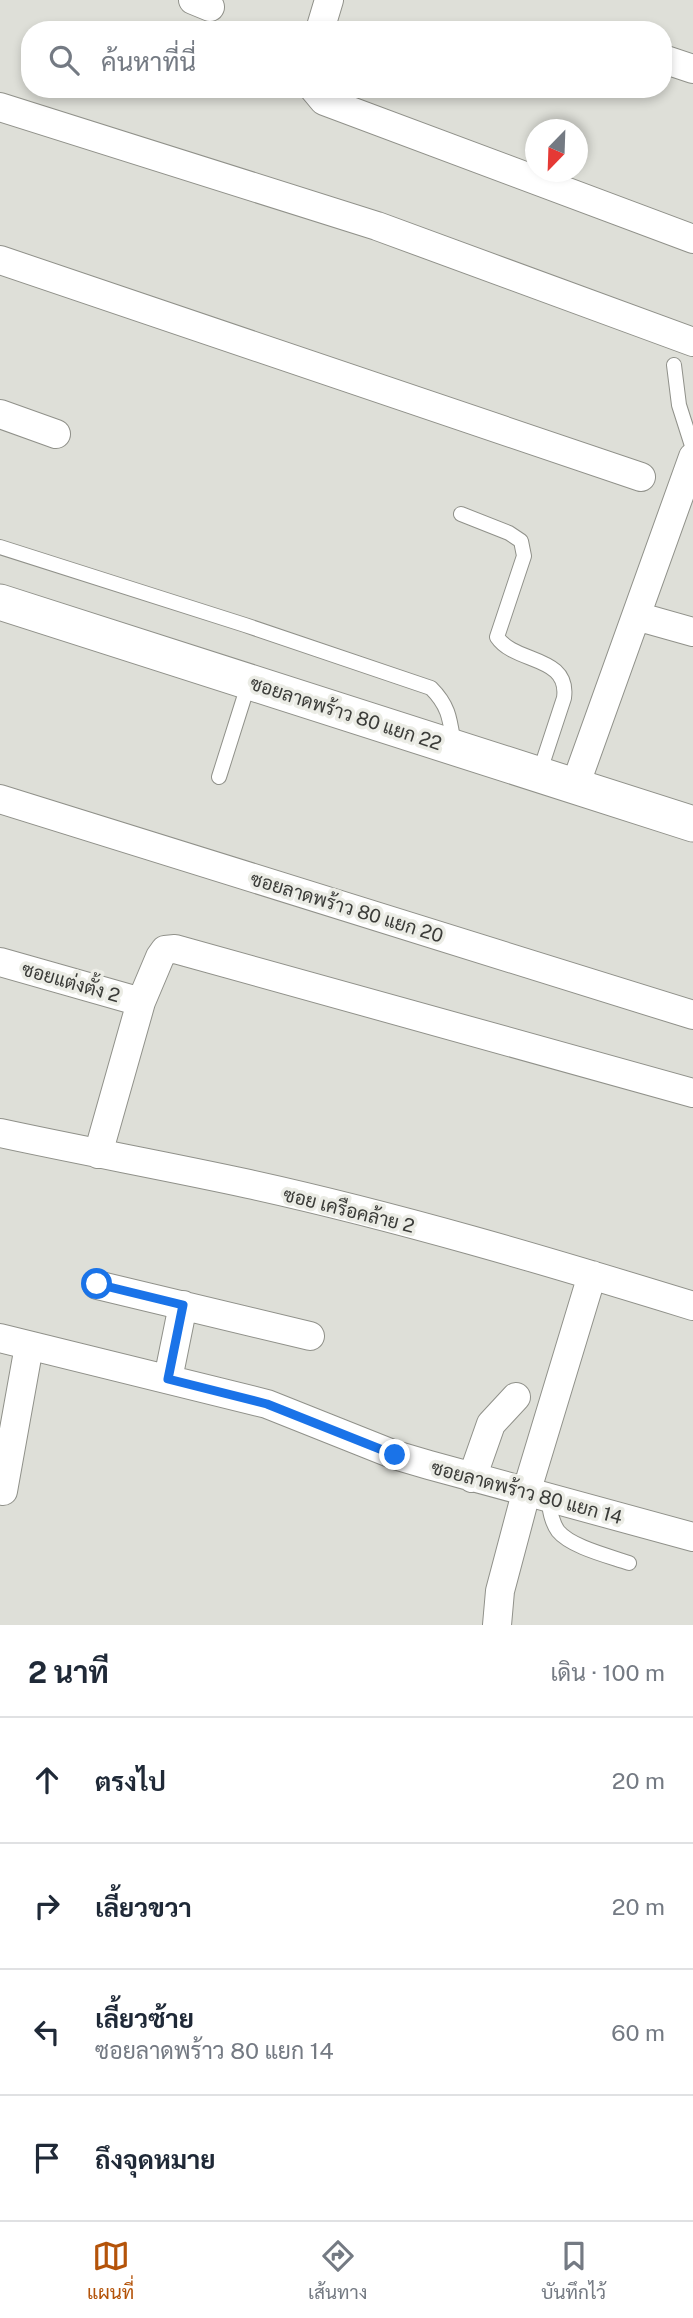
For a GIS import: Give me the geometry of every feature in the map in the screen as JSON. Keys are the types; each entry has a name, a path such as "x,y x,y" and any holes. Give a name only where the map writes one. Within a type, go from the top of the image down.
{"street":[{"path":"323,21 329,0"},
{"path":"672,61 693,69"},
{"path":"321,98 324,102 693,239"},
{"path":"0,107 377,226 693,342"},
{"path":"0,260 641,477"},
{"path":"0,414 56,434"},
{"path":"575,786 693,457"},
{"name":"ซอยลาดพร้าว 80 แยก 22","path":"0,602 693,824"},
{"path":"636,616 693,632"},
{"name":"ซอยลาดพร้าว 80 แยก 20","path":"0,799 693,1015"},
{"path":"98,1154 141,1002 160,957 166,950 174,949 693,1093"},
{"name":"ซอยแต่งตั้ง 2","path":"0,962 141,1002"},
{"name":"ซอย เครือคล้าย 2","path":"0,1133 250,1184 592,1275 693,1306"},
{"path":"497,1625 500,1591 537,1496 592,1275"},
{"path":"97,1284 310,1336"},
{"path":"168,1379 183,1305"},
{"name":"ซอยลาดพร้าว 80 แยก 14","path":"0,1338 267,1404 395,1455 472,1479 693,1537"},
{"path":"3,1491 29,1346"},
{"path":"472,1479 491,1424 516,1397"}],"lane":[{"path":"674,365 679,405 693,449"},
{"path":"461,514 509,533 521,541 524,556 497,637 501,644 550,667 562,676 566,685 538,775"},
{"path":"0,547 431,688 443,700 449,714 454,748"},
{"path":"219,777 249,682"},
{"path":"537,1496 560,1533 582,1546 629,1563"}],"route":[{"path":"97,1284 183,1305 168,1379 267,1404 395,1455"}]}
